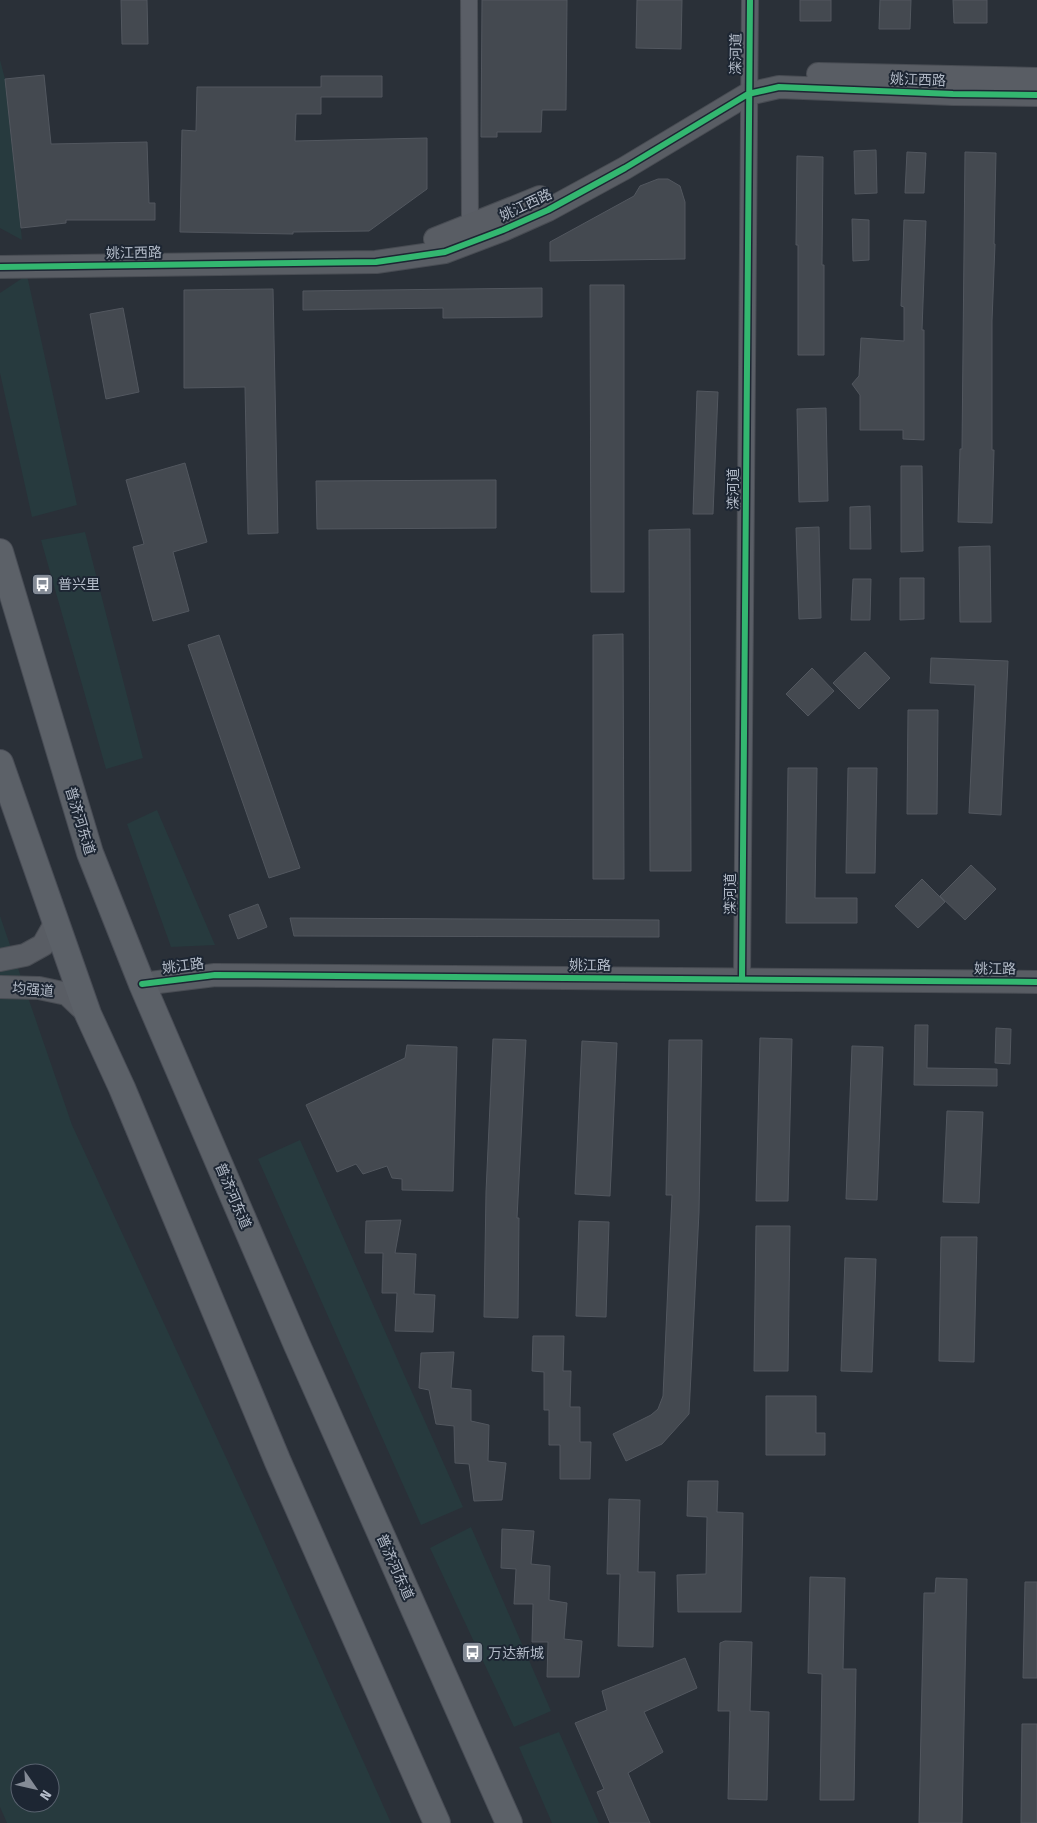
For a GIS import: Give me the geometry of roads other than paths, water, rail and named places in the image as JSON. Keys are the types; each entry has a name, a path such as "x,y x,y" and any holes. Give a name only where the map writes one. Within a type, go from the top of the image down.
{"main road":[{"name":"普济河东道","path":"0,552 90,853 142,984 297,1345 509,1823"},
{"path":"0,763 88,1014 126,1097 278,1462 437,1823"}],"street":[{"path":"469,0 470,226"},
{"name":"滦河道","path":"742,979 750,0"},
{"name":"姚江西路","path":"0,267 376,262 445,252 503,230 548,210 625,168 749,87 778,74 866,74 1037,79"},
{"name":"姚江西路","path":"0,252 383,247 438,238 527,203 580,177 720,93 749,87 779,87 953,94 1037,95"},
{"path":"0,960 25,955 43,945 56,922"},
{"name":"姚江路","path":"142,984 215,975 1037,982"},
{"name":"均强道","path":"0,987 39,988 67,994 88,1014"}],"place":[{"name":"普兴里","path":"42,584"},
{"name":"万达新城","path":"472,1653"}]}
